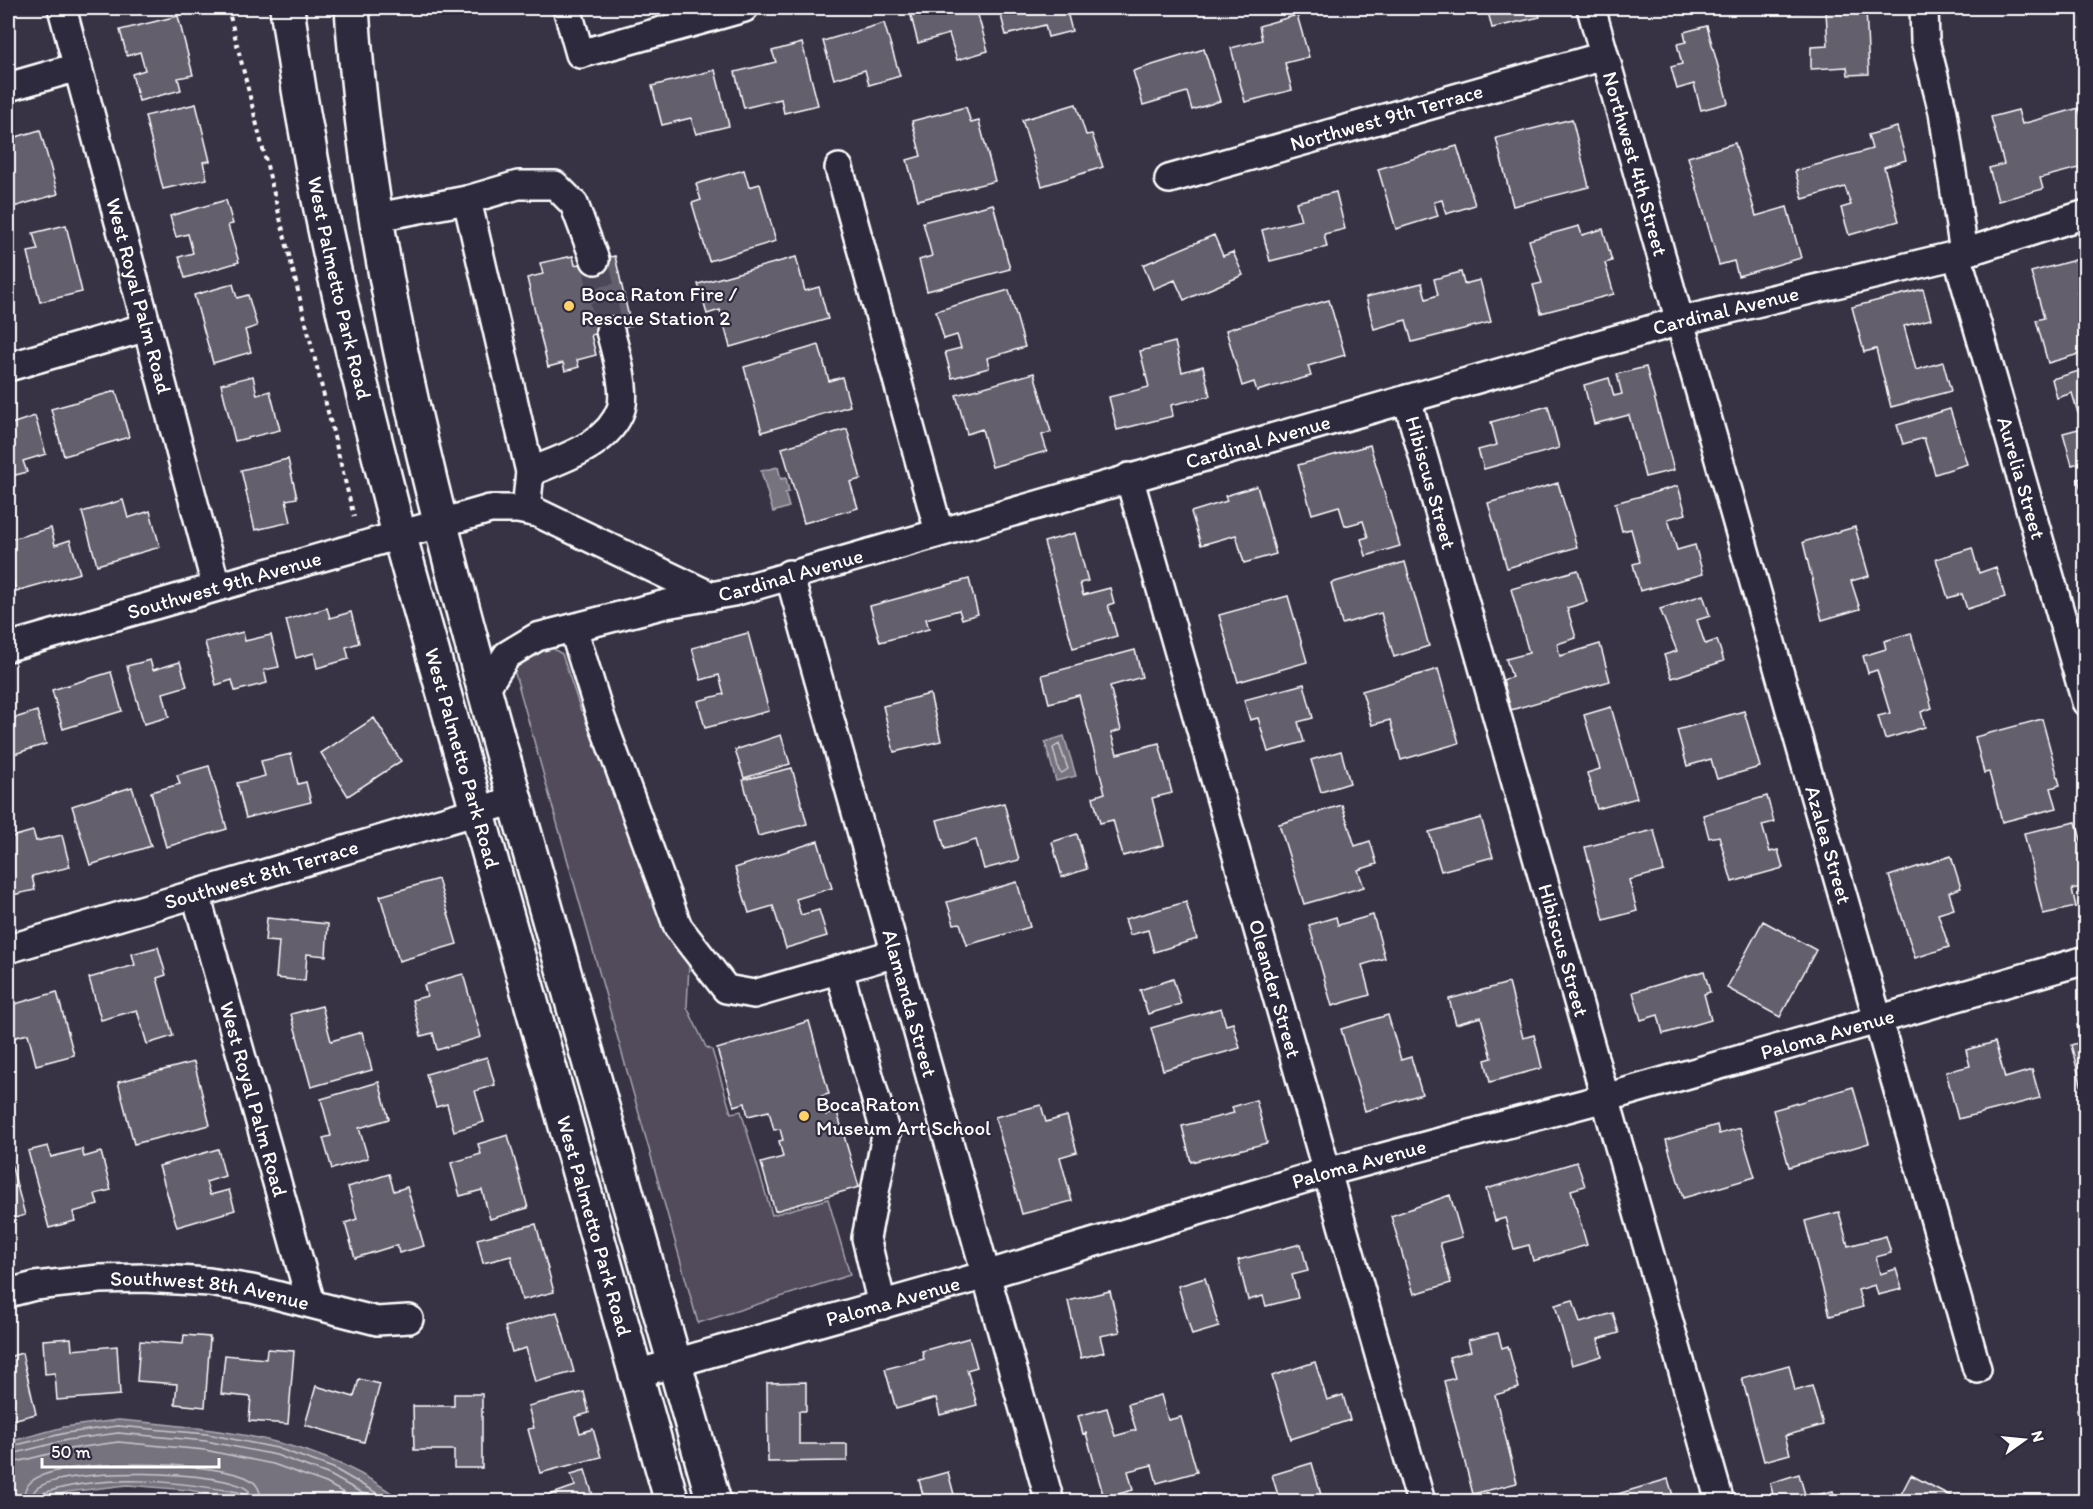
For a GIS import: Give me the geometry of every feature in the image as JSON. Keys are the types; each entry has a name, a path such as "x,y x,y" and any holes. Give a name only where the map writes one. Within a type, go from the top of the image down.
{"main road":[{"name":"West Palmetto Park Road","path":"287,8 306,129 322,211 362,391 475,812 672,1502"},
{"name":"West Palmetto Park Road","path":"352,8 364,130 377,217 407,382 440,522 515,800 714,1502"}],"street":[{"name":"West Royal Palm Road","path":"62,8 216,586"},
{"path":"567,8 580,54 744,8"},
{"name":"Northwest 4th Street","path":"1591,8 1680,321"},
{"name":"Aurelia Street","path":"1924,8 1925,41 1943,112 1961,254 2085,702"},
{"name":"Northwest 9th Terrace","path":"1169,179 1604,56"},
{"path":"8,87 78,67"},
{"path":"839,168 939,531"},
{"path":"377,217 467,200 518,185 555,185 574,204 595,260"},
{"path":"467,200 530,472 526,510"},
{"name":"Cardinal Avenue","path":"440,522 490,509 526,510 538,513 593,537 711,596 1680,321 1961,254 2085,214"},
{"name":"Azalea Street","path":"1680,321 1977,1369"},
{"path":"8,367 147,327"},
{"path":"530,472 575,453 603,436 621,409 620,368 610,331"},
{"name":"Hibiscus Street","path":"1407,399 1719,1502"},
{"name":"Oleander Street","path":"1129,477 1421,1502"},
{"name":"Southwest 9th Avenue","path":"8,647 440,522"},
{"name":"Alamanda Street","path":"789,574 1050,1502"},
{"path":"485,689 502,661 521,644 666,604 711,596"},
{"path":"573,628 601,718 678,927 726,989 754,994 896,953"},
{"name":"Southwest 8th Terrace","path":"8,949 515,800"},
{"name":"West Royal Palm Road","path":"196,895 311,1303"},
{"name":"Paloma Avenue","path":"636,1374 986,1275 1327,1172 1605,1098 2085,960"},
{"path":"839,970 886,1135 866,1238 882,1305"},
{"name":"Southwest 8th Avenue","path":"8,1293 35,1286 100,1279 144,1278 209,1282 252,1289 377,1321 409,1319"}],"path":[{"path":"228,8 354,517"}],"shaded area":[{"path":"550,643 562,654 581,711 593,709 689,964 687,1007 706,1047 712,1050 731,1113 741,1111 772,1215 828,1199 850,1275 698,1323 514,670 514,666"}],"water":[{"path":"778,467 781,479 786,478 789,492 785,493 789,507 773,512 761,471"},
{"path":"1064,736 1076,776 1056,781 1045,742"},
{"path":"118,1420 229,1433 303,1450 338,1463 371,1480 402,1501 248,1501 188,1490 127,1485 68,1492 35,1501 8,1501 8,1442 64,1427"}],"building":[{"path":"113,8 137,8 115,13"},
{"path":"927,8 976,8 988,51 957,60 949,34 918,43 910,12"},
{"path":"999,8 1066,8 1072,31 1048,37 1045,25 1006,35"},
{"path":"1134,8 1162,8 1136,14"},
{"path":"1487,8 1538,8 1540,17 1492,28"},
{"path":"1794,8 1866,8 1869,74 1848,75 1847,67 1811,69 1811,47 1828,46 1826,11 1795,12"},
{"path":"1297,15 1309,57 1285,63 1292,90 1245,102 1231,48 1262,40 1259,26"},
{"path":"178,16 193,75 178,78 181,90 139,101 132,74 145,70 140,52 127,56 120,30"},
{"path":"884,23 900,76 869,85 865,70 834,79 823,41"},
{"path":"1707,26 1728,103 1701,110 1694,84 1677,89 1671,67 1682,64 1677,44 1686,42 1684,32"},
{"path":"8,28 12,44 8,45"},
{"path":"802,43 818,105 784,113 781,99 744,108 735,72 776,62 772,51"},
{"path":"1204,49 1220,101 1192,110 1187,92 1143,105 1133,71"},
{"path":"715,70 729,126 696,134 691,118 662,125 652,86"},
{"path":"196,104 210,161 203,162 207,179 163,189 145,116"},
{"path":"1076,104 1086,135 1092,134 1103,167 1042,186 1022,120"},
{"path":"966,107 971,123 979,121 995,181 918,200 907,160 921,156 912,121"},
{"path":"2079,108 2086,132 2086,166 2040,178 2043,189 1998,201 1989,168 2004,164 1991,117 2018,110 2022,124"},
{"path":"1572,119 1589,187 1513,206 1496,138"},
{"path":"1897,127 1906,160 1884,167 1899,221 1849,235 1841,208 1851,205 1845,187 1803,199 1795,171 1872,149 1868,135"},
{"path":"40,130 58,194 10,208 8,154 13,153 9,139"},
{"path":"1735,143 1756,216 1787,207 1801,258 1738,276 1734,261 1719,265 1688,157"},
{"path":"1457,146 1475,205 1446,214 1442,200 1434,202 1438,216 1396,229 1378,169"},
{"path":"744,170 749,187 760,184 776,241 709,261 692,203 701,200 696,184"},
{"path":"1336,192 1345,229 1324,234 1327,247 1270,261 1262,230 1301,220 1296,202"},
{"path":"226,200 233,224 228,225 239,262 185,278 179,257 193,253 188,234 176,237 170,216"},
{"path":"993,204 1010,269 927,291 919,260 932,256 923,222"},
{"path":"66,225 82,292 40,302 28,252 38,250 33,233"},
{"path":"1579,226 1582,235 1603,229 1612,261 1605,263 1614,294 1541,313 1533,285 1542,283 1529,240"},
{"path":"1214,235 1223,256 1233,252 1243,275 1184,300 1175,280 1153,289 1143,265"},
{"path":"573,256 575,265 615,256 631,326 591,335 596,355 577,360 579,367 565,371 563,363 548,367 527,278 543,274 540,263"},
{"path":"796,257 805,291 819,287 828,319 730,347 720,310 707,314 698,284"},
{"path":"2086,257 2086,289 2077,292 2086,324 2086,352 2048,363 2036,320 2044,318 2031,272"},
{"path":"1461,272 1464,284 1480,280 1491,322 1412,342 1406,320 1374,329 1366,297 1422,283 1426,299 1438,295 1434,279"},
{"path":"233,284 237,298 248,295 257,326 245,330 251,352 213,363 194,295"},
{"path":"1923,289 1931,319 1904,326 1916,370 1943,362 1951,391 1891,407 1876,349 1864,352 1852,307"},
{"path":"1009,290 1025,347 987,358 989,368 952,378 945,352 961,348 957,335 944,339 936,311"},
{"path":"1329,300 1345,355 1308,366 1311,376 1257,391 1254,382 1242,386 1226,330"},
{"path":"1175,342 1182,372 1203,366 1210,396 1171,405 1173,416 1117,430 1109,397 1149,387 1140,351"},
{"path":"819,345 829,381 842,377 850,406 762,432 744,367"},
{"path":"1646,367 1674,470 1645,477 1629,415 1594,424 1584,385 1609,378 1614,396 1622,394 1617,374"},
{"path":"2086,369 2086,426 2082,412 2078,413 2072,393 2057,398 2052,379"},
{"path":"1034,373 1051,432 1042,435 1047,451 992,467 982,429 967,434 956,395"},
{"path":"253,376 257,395 270,391 280,430 235,441 221,384"},
{"path":"116,391 129,437 64,456 51,409"},
{"path":"1548,406 1559,448 1484,469 1478,450 1497,445 1491,422"},
{"path":"1950,409 1967,464 1935,474 1924,438 1903,444 1897,425"},
{"path":"35,416 46,454 23,461 27,472 8,477 8,425"},
{"path":"2086,427 2086,461 2072,465 2063,433"},
{"path":"847,429 861,479 850,482 858,508 804,523 782,448"},
{"path":"1370,445 1400,546 1366,556 1361,539 1368,537 1363,521 1345,526 1339,506 1312,514 1298,465"},
{"path":"288,459 297,498 286,500 291,522 255,530 241,470"},
{"path":"2086,477 2086,508 2078,479"},
{"path":"1558,483 1577,547 1507,568 1488,503"},
{"path":"1257,486 1276,554 1244,563 1236,535 1201,545 1191,512 1227,501 1225,496"},
{"path":"1678,486 1686,514 1668,519 1677,550 1695,545 1703,574 1640,591 1633,564 1640,562 1631,529 1622,531 1615,503"},
{"path":"123,500 128,518 150,511 160,547 97,565 82,512"},
{"path":"1855,527 1869,576 1851,581 1860,609 1822,620 1803,542"},
{"path":"51,528 55,545 70,540 80,573 16,591 8,563 8,540"},
{"path":"1075,533 1088,581 1080,583 1083,595 1110,588 1114,603 1108,605 1117,636 1073,648 1044,542"},
{"path":"1972,548 1979,573 1996,567 2005,597 1967,609 1962,594 1948,598 1936,559"},
{"path":"1405,562 1429,646 1394,657 1381,613 1342,624 1331,583"},
{"path":"1578,570 1587,602 1567,608 1576,638 1557,644 1560,656 1600,644 1610,681 1511,710 1503,680 1512,677 1506,659 1529,653 1511,589"},
{"path":"969,579 978,614 962,619 959,610 926,619 929,629 880,642 870,606"},
{"path":"1703,595 1710,616 1697,620 1705,644 1717,640 1724,661 1672,678 1664,655 1677,651 1660,609"},
{"path":"1288,596 1307,662 1238,682 1219,615"},
{"path":"327,608 330,618 351,612 359,643 346,647 349,659 317,668 314,653 296,658 286,620"},
{"path":"243,632 245,641 271,635 279,667 264,670 267,683 235,691 232,680 216,685 205,642"},
{"path":"748,633 769,711 705,728 698,701 724,694 719,675 701,680 692,648"},
{"path":"1911,633 1932,708 1921,712 1925,727 1885,739 1878,716 1890,713 1877,670 1868,673 1863,656 1886,649 1884,641"},
{"path":"1135,650 1142,677 1110,686 1121,730 1111,733 1117,754 1159,743 1172,793 1152,798 1164,845 1123,856 1113,820 1100,823 1093,797 1105,793 1079,695 1049,703 1042,675"},
{"path":"150,660 153,670 180,662 187,686 163,693 169,717 144,724 127,666"},
{"path":"1438,669 1459,743 1401,760 1390,720 1372,725 1362,691"},
{"path":"111,672 122,711 63,729 52,690"},
{"path":"1304,684 1313,718 1298,722 1304,742 1268,752 1258,718 1250,720 1244,700"},
{"path":"930,694 941,741 894,752 883,706"},
{"path":"8,703 12,719 37,711 46,744 8,756"},
{"path":"1611,707 1637,798 1597,809 1587,773 1600,769 1584,715"},
{"path":"1744,711 1760,767 1717,779 1711,759 1687,766 1677,730"},
{"path":"374,718 401,761 348,796 321,753"},
{"path":"2042,719 2060,785 2051,788 2057,808 2002,822 1989,772 1984,773 1975,737"},
{"path":"781,735 790,764 744,778 735,750"},
{"path":"1341,751 1350,783 1321,792 1311,760"},
{"path":"291,754 298,784 306,782 311,802 246,818 237,783 265,776 261,761"},
{"path":"209,766 227,829 166,847 151,792 180,784 177,775"},
{"path":"792,768 807,824 758,836 743,780"},
{"path":"132,787 151,846 90,865 72,806"},
{"path":"1767,796 1774,822 1762,825 1770,852 1778,850 1783,868 1732,882 1719,836 1709,838 1703,815"},
{"path":"1004,803 1019,860 984,869 976,840 945,849 937,820"},
{"path":"1342,805 1355,846 1370,841 1377,864 1358,870 1364,887 1304,904 1279,824"},
{"path":"1481,818 1493,857 1441,871 1429,832"},
{"path":"2076,822 2086,857 2086,886 2072,889 2076,907 2043,914 2024,833"},
{"path":"1654,830 1664,871 1629,880 1637,911 1604,920 1585,847"},
{"path":"33,831 36,841 62,835 70,867 32,876 35,890 12,895 8,876 8,838"},
{"path":"1077,834 1087,869 1062,877 1052,842"},
{"path":"818,841 832,888 796,899 801,915 819,910 827,936 786,948 773,906 749,913 735,868"},
{"path":"1951,856 1961,888 1949,892 1954,909 1938,914 1949,947 1915,958 1889,876"},
{"path":"438,879 457,944 399,961 380,896"},
{"path":"1017,882 1030,927 967,945 960,923 954,924 947,902"},
{"path":"1186,902 1197,939 1154,952 1148,930 1130,935 1125,919"},
{"path":"1373,915 1385,958 1362,965 1370,995 1332,1006 1309,925 1336,917 1338,925"},
{"path":"267,918 328,924 326,956 307,954 305,981 276,978 279,942 265,941"},
{"path":"1763,921 1816,950 1780,1017 1727,988"},
{"path":"158,947 166,975 157,978 173,1036 147,1044 137,1010 101,1020 89,978 135,965 132,954"},
{"path":"1704,971 1710,992 1704,994 1711,1020 1663,1034 1658,1015 1641,1020 1633,992"},
{"path":"463,974 481,1037 437,1050 433,1033 421,1036 412,1000 427,996 424,985"},
{"path":"1173,979 1181,1004 1148,1014 1140,990"},
{"path":"1509,983 1523,1038 1534,1035 1542,1068 1490,1082 1485,1060 1492,1058 1481,1017 1456,1024 1449,999"},
{"path":"57,992 74,1055 36,1065 28,1034 8,1039 8,1006"},
{"path":"322,1006 331,1041 362,1032 372,1070 311,1087 291,1014"},
{"path":"1221,1008 1226,1025 1233,1023 1240,1048 1163,1070 1151,1028"},
{"path":"1388,1015 1401,1060 1411,1057 1422,1094 1365,1111 1341,1029"},
{"name":"Boca Raton Museum Art School","path":"809,1021 829,1094 821,1096 826,1115 837,1112 859,1187 775,1211 761,1163 783,1157 779,1141 783,1140 780,1129 774,1130 769,1111 748,1116 745,1103 734,1106 717,1049"},
{"path":"2086,1023 2086,1087 2082,1088 2071,1045 2081,1042 2077,1025"},
{"path":"1995,1042 2005,1078 2032,1070 2040,1098 1958,1119 1946,1072 1970,1066 1966,1050"},
{"path":"487,1057 495,1085 475,1091 484,1122 454,1131 447,1104 436,1107 426,1074"},
{"path":"194,1062 210,1125 134,1144 118,1082"},
{"path":"379,1082 389,1119 359,1128 368,1158 332,1169 323,1138 331,1136 321,1099"},
{"path":"1853,1087 1869,1143 1789,1167 1773,1110"},
{"path":"1256,1100 1267,1143 1191,1162 1182,1126 1234,1113 1232,1107"},
{"path":"1041,1105 1046,1122 1067,1116 1077,1152 1060,1157 1072,1201 1022,1214 995,1117"},
{"path":"1717,1125 1719,1134 1740,1128 1755,1177 1683,1198 1666,1140"},
{"path":"508,1135 528,1208 490,1219 482,1190 460,1196 451,1163 481,1154 478,1144"},
{"path":"48,1146 51,1157 82,1149 84,1157 101,1152 111,1190 95,1194 98,1205 73,1212 75,1221 49,1228 28,1151"},
{"path":"218,1149 225,1176 206,1182 210,1195 229,1190 235,1210 177,1227 159,1166"},
{"path":"10,1160 25,1215 8,1220 8,1161"},
{"path":"1577,1162 1585,1186 1571,1190 1587,1245 1533,1261 1529,1245 1514,1249 1505,1218 1495,1221 1486,1189"},
{"path":"389,1174 394,1191 407,1187 424,1246 399,1253 397,1245 355,1258 345,1223 357,1219 348,1187"},
{"path":"1450,1195 1462,1237 1440,1243 1451,1283 1414,1294 1391,1216"},
{"path":"1839,1212 1848,1246 1886,1236 1891,1253 1876,1257 1880,1274 1896,1269 1902,1289 1878,1295 1875,1285 1858,1290 1863,1307 1830,1316 1805,1221"},
{"path":"536,1224 554,1292 522,1300 511,1256 483,1263 477,1239"},
{"path":"1301,1244 1308,1271 1292,1275 1298,1298 1266,1306 1263,1296 1248,1300 1238,1260"},
{"path":"1205,1278 1219,1327 1192,1335 1178,1286"},
{"path":"1110,1291 1120,1332 1100,1336 1104,1352 1081,1358 1068,1301"},
{"path":"1573,1300 1580,1323 1613,1313 1619,1333 1598,1339 1602,1356 1572,1365 1555,1305"},
{"path":"557,1312 574,1372 535,1382 526,1348 512,1352 505,1327"},
{"path":"1498,1333 1502,1348 1508,1346 1519,1388 1495,1395 1517,1483 1473,1494 1444,1381 1455,1378 1449,1357 1471,1351 1468,1340"},
{"path":"184,1335 210,1337 205,1407 175,1404 177,1384 137,1381 140,1341 183,1344"},
{"path":"71,1338 72,1350 117,1346 120,1395 57,1400 55,1373 45,1374 43,1340"},
{"path":"969,1338 977,1367 967,1370 977,1405 940,1415 936,1398 896,1409 885,1369 924,1359 922,1351"},
{"path":"267,1349 294,1351 288,1424 249,1421 251,1397 221,1394 225,1355 266,1359"},
{"path":"22,1353 36,1414 8,1421 8,1357"},
{"path":"1315,1362 1327,1400 1343,1395 1350,1420 1291,1439 1272,1376"},
{"path":"1789,1365 1795,1391 1812,1386 1823,1425 1785,1436 1790,1454 1764,1461 1742,1378"},
{"path":"359,1379 380,1384 364,1442 305,1425 316,1386 354,1397"},
{"path":"806,1382 806,1411 799,1411 799,1444 847,1444 847,1461 768,1462 767,1383"},
{"path":"584,1392 589,1413 575,1417 580,1433 593,1429 601,1457 540,1473 528,1429 534,1428 528,1406"},
{"path":"454,1394 482,1394 482,1468 454,1468 454,1450 414,1450 413,1406 454,1406"},
{"path":"1161,1395 1168,1420 1181,1417 1197,1472 1157,1483 1152,1465 1128,1471 1133,1490 1104,1498 1086,1433 1083,1434 1078,1416 1107,1408 1115,1436 1136,1430 1128,1404"},
{"path":"2086,1407 2086,1438 2077,1410"},
{"path":"1312,1463 1323,1502 1280,1502 1272,1475"},
{"path":"585,1470 595,1502 530,1502 575,1486 571,1474"},
{"path":"948,1472 956,1502 925,1502 919,1480"},
{"path":"1799,1474 1806,1498 1833,1491 1836,1502 1775,1502 1770,1483"},
{"path":"1911,1475 1962,1502 1897,1502"},
{"path":"1668,1479 1675,1502 1594,1501"},
{"path":"1204,1494 1206,1502 1177,1502"}],"tunnel":[{"path":"595,260 610,331"}],"place":[{"name":"Boca Raton Fire / Rescue Station 2","path":"569,306"},
{"name":"Boca Raton Museum Art School","path":"804,1116"}]}
